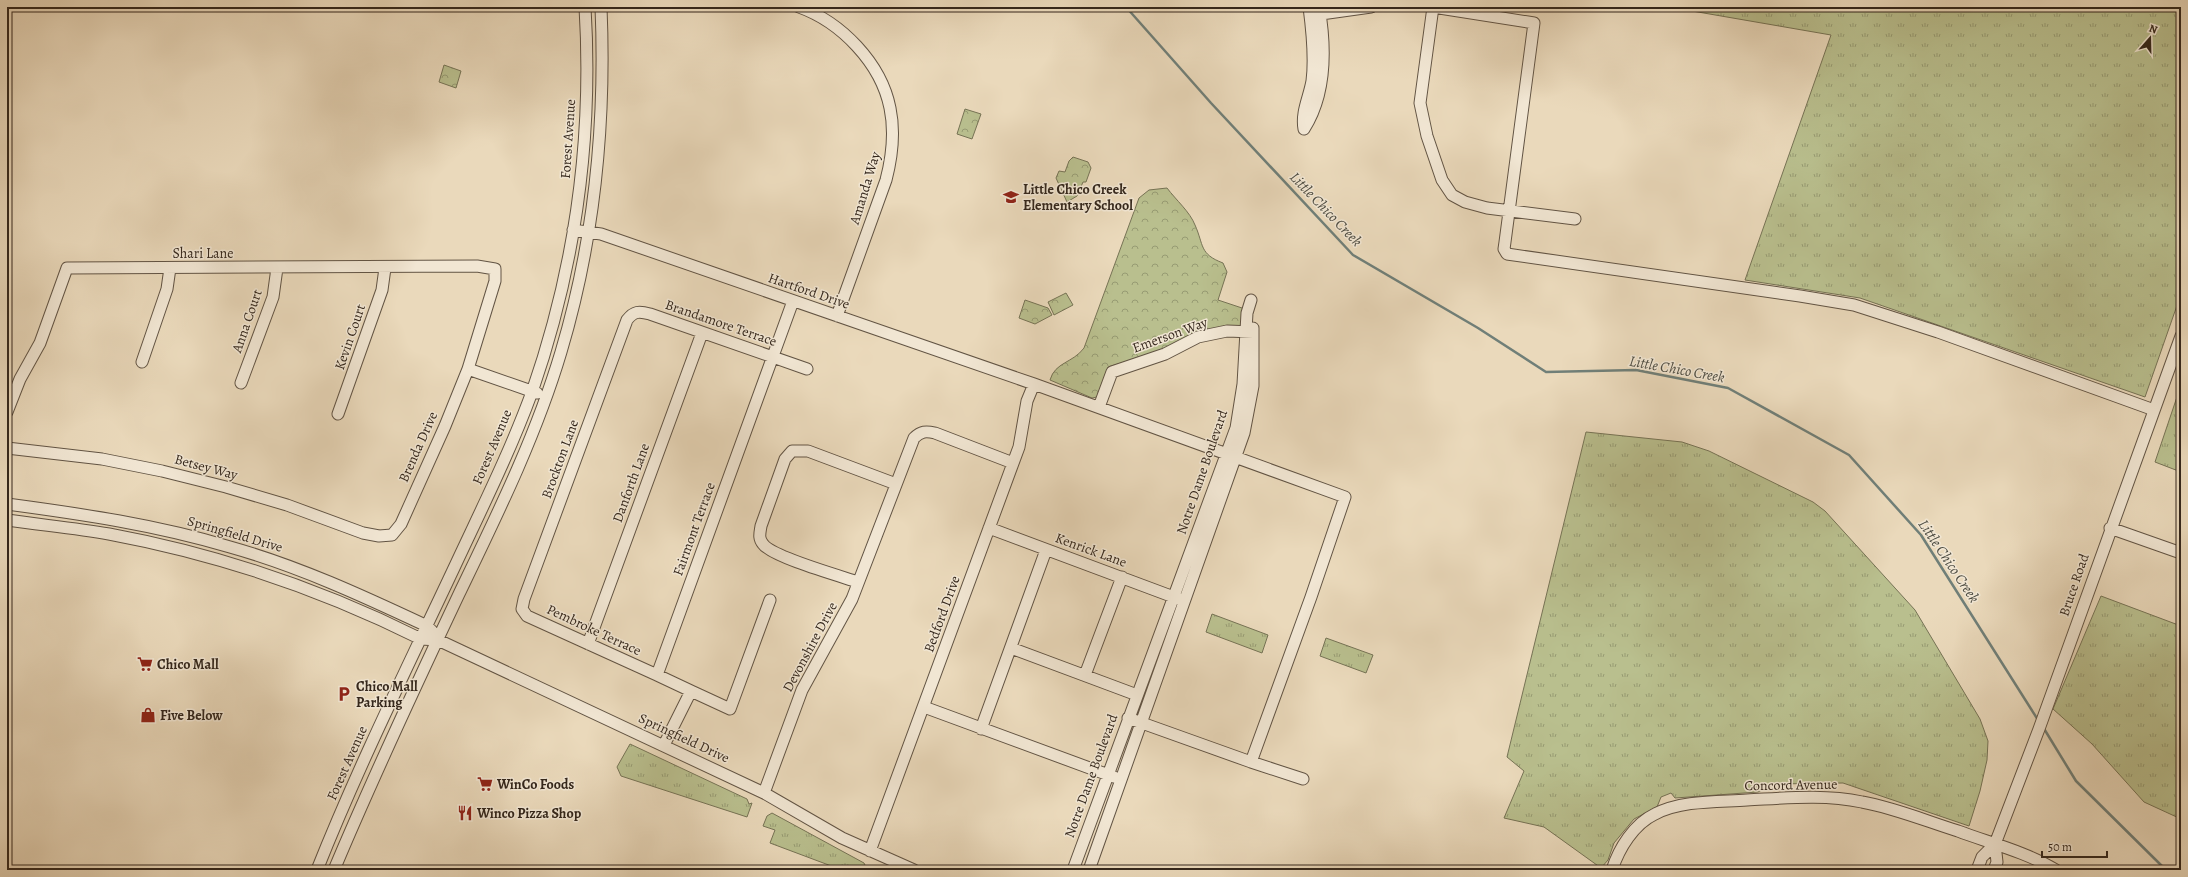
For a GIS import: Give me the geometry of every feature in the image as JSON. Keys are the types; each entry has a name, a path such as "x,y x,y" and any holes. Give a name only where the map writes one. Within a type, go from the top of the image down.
{"street":[{"name":"Forest Avenue","path":"317,870 350,791 503,463 532,391 558,303 573,230 584,148 587,103 587,43 585,7"},
{"path":"334,870 368,791 516,472 547,396 571,315 589,232 598,161 603,103 601,7"},
{"name":"Amanda Way","path":"799,7 815,13 833,25 859,49 875,72 890,107 892,158 886,180 837,316"},
{"path":"1315,11 1371,7"},
{"path":"1575,219 1509,211 1465,202 1452,195 1442,180 1424,128 1420,103 1433,7 1534,23 1509,211 1504,249 1507,254 1800,296 1854,306 1938,332 2154,410"},
{"path":"1315,11 1323,35 1321,88 1315,113 1304,129 1302,119 1312,80 1315,11"},
{"name":"Hartford Drive","path":"573,230 601,234 1034,384 1345,497 1313,592 1251,762"},
{"name":"Shari Lane","path":"7,412 20,379 40,343 67,268 385,268 477,266 494,269"},
{"path":"142,362 167,290 170,268"},
{"name":"Anna Court","path":"241,383 273,297 277,268"},
{"name":"Kevin Court","path":"338,414 382,290 385,268"},
{"name":"Brenda Drive","path":"392,535 400,524 445,426 468,369 495,281 494,269"},
{"name":"Fairmont Terrace","path":"657,675 793,301"},
{"name":"Brandamore Terrace","path":"627,320 632,314 641,311 807,368"},
{"name":"Brockton Lane","path":"522,608 524,599 627,320"},
{"name":"Emerson Way","path":"1098,408 1112,372 1166,354 1198,337 1226,331 1250,332"},
{"name":"Notre Dame Boulevard","path":"1073,870 1128,718 1178,598 1231,455 1250,332"},
{"name":"Danforth Lane","path":"588,644 702,333"},
{"name":"Bruce Road","path":"1977,870 1982,857 1995,844 2039,729 2110,528 2181,336"},
{"path":"468,369 547,396"},
{"name":"Bedford Drive","path":"870,851 1013,463 1018,447 1027,401 1034,384"},
{"name":"Devonshire Drive","path":"764,793 802,690 852,599 914,438 920,433 927,431 1013,463"},
{"name":"Betsey Way","path":"7,448 102,459 162,471 226,487 287,505 363,533 379,536 392,535"},
{"path":"858,582 777,553 762,543 759,536 761,526 785,459 792,452 808,451 896,484"},
{"name":"Springfield Drive","path":"7,504 124,521 230,546 328,581 427,626 438,640"},
{"name":"Springfield Drive","path":"7,520 108,534 204,556 252,570 300,587 421,639 438,640 764,793 842,838 914,870"},
{"name":"Kenrick Lane","path":"989,528 1178,598"},
{"path":"2110,528 2181,552"},
{"path":"981,729 1046,550"},
{"path":"1085,675 1122,578"},
{"name":"Notre Dame Boulevard","path":"1089,870 1140,723 1178,598"},
{"path":"657,675 730,709 770,600"},
{"name":"Pembroke Terrace","path":"522,608 527,616 657,675"},
{"path":"1011,648 1137,695"},
{"path":"664,745 691,691"},
{"path":"924,707 1121,779"},
{"path":"1128,718 1302,779"},
{"name":"Concord Avenue","path":"1612,870 1621,847 1634,831 1654,814 1675,806 1719,802 1821,797 1862,802 1888,808 1995,844 2045,863 2056,870"},
{"name":"Bruce Road","path":"1994,870 1997,862 1995,844"}],"green space":[{"path":"1669,7 2181,7 2181,294 2145,397 1860,298 1745,280 1831,35"},
{"path":"444,65 461,71 456,88 439,82"},
{"path":"965,109 981,114 972,139 957,134"},
{"path":"1073,157 1088,162 1091,168 1086,182 1083,182 1077,196 1067,202 1056,178 1059,171 1065,172 1069,161"},
{"path":"1167,188 1193,220 1203,248 1215,260 1223,263 1227,272 1218,300 1245,309 1242,326 1108,367 1097,397 1092,398 1050,380 1052,374 1060,366 1075,357 1084,348 1139,198 1149,190"},
{"path":"1066,293 1073,305 1054,315 1048,302"},
{"path":"1025,300 1048,308 1052,315 1035,324 1019,318"},
{"path":"2181,385 2181,472 2155,462"},
{"path":"1586,432 1682,442 1709,451 1813,502 1825,511 1915,610 1980,719 1988,741 1987,760 1980,791 1969,826 1843,783 1776,784 1758,792 1675,798 1671,793 1661,797 1657,807 1634,819 1614,843 1608,860 1601,868 1544,827 1504,818 1524,771 1507,757"},
{"path":"2101,596 2181,626 2181,819 2144,802 2092,744 2053,709"},
{"path":"1212,614 1268,635 1262,653 1206,632"},
{"path":"1326,638 1373,655 1366,673 1320,656"},
{"path":"630,744 747,799 749,804 752,803 747,817 621,776 617,767"},
{"path":"772,813 864,863 866,867 868,866 867,870 842,870 770,843 775,830 763,826 767,816"}],"waterway":[{"name":"Little Chico Creek","path":"1126,7 1211,103 1353,255 1478,328 1546,372 1636,370 1728,388 1849,455 1921,535 2038,720"},
{"name":"Little Chico Creek","path":"2043,727 2076,781 2166,870"}],"place":[{"name":"Little Chico Creek Elementary School","path":"1011,197"},
{"name":"Chico Mall","path":"145,664"},
{"name":"Chico Mall Parking","path":"344,694"},
{"name":"Five Below","path":"148,715"},
{"name":"WinCo Foods","path":"485,784"},
{"name":"Winco Pizza Shop","path":"465,813"}]}
